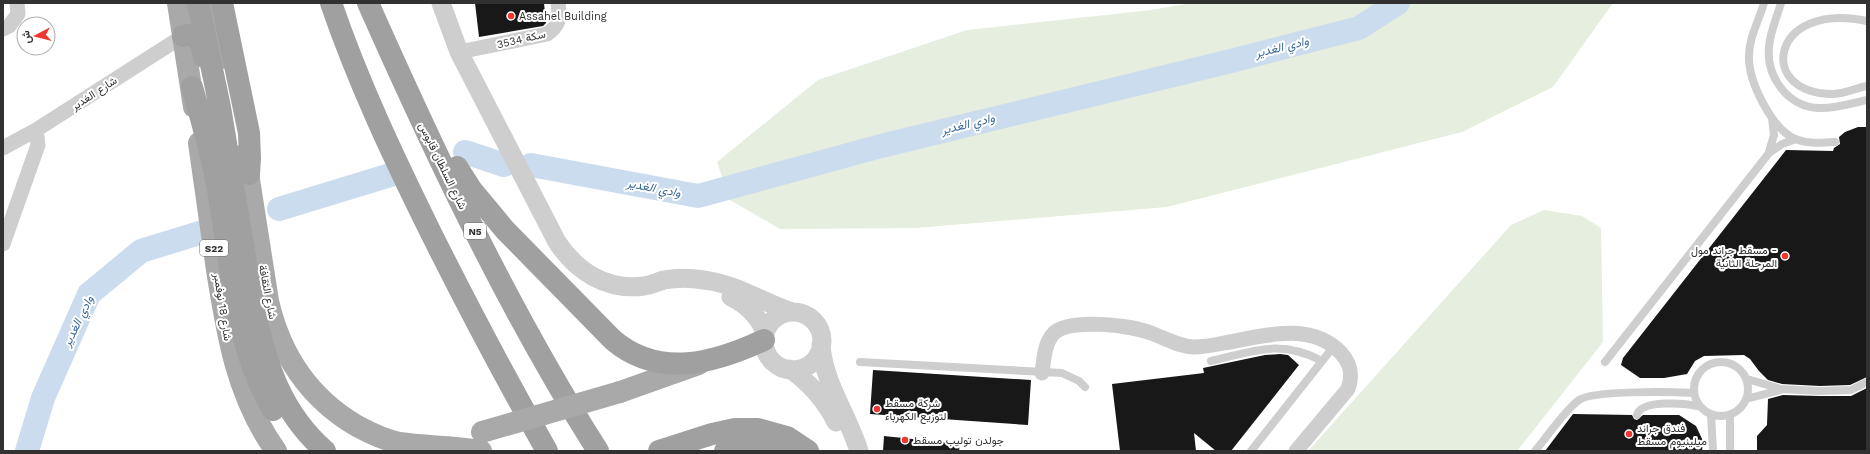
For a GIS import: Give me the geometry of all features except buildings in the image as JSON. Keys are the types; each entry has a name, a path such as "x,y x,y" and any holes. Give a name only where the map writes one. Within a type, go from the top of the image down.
{"highway":[{"path":"198,3 220,107 254,311 265,352 282,399 324,451"},
{"path":"222,3 250,133 249,174"},
{"path":"331,3 346,47 395,161 506,380 547,451"},
{"name":"شارع السلطان قابوس","path":"368,3 427,133 486,253 526,329 598,451"},
{"path":"183,36 193,36 201,43 212,97 220,107"},
{"path":"192,87 212,161 243,335 249,356 266,397 288,432 303,451"},
{"path":"427,133 447,153 471,189 505,230 620,346 637,356 662,363 678,364 710,361 740,351 765,336"},
{"path":"581,424 601,451"},
{"path":"659,451 712,434 735,429 758,429 787,437 808,451"},
{"path":"725,451 744,446 762,446 784,451"}],"main road":[{"path":"178,3 183,36"},
{"name":"شارع الثقافة","path":"208,3 226,59 235,96 249,174 260,252 272,295 285,327 307,362 334,392 347,402 371,416 407,430 481,442 710,361"},
{"name":"شارع 18 نوفمبر","path":"183,36 192,87 212,234 231,350 250,406 276,451"}],"street":[{"path":"3,29 9,26 18,14 17,3"},
{"path":"441,3 460,52 557,242 564,252 581,269 602,281 613,285 633,287 654,285 665,287 695,287 727,295 750,309 759,320 765,336"},
{"name":"سكة 3534","path":"460,52 547,34 556,28 560,16 558,3"},
{"name":"شارع الغدير","path":"3,148 36,130 183,36"},
{"path":"3,244 38,145 36,130"},
{"path":"654,285 665,280 709,280 737,288 762,301 792,312 806,315 817,324 820,331 826,373 854,434 859,451"},
{"path":"792,312 778,316 768,326 765,336 765,347 771,360 790,369 810,385 826,404 838,426 846,451"},
{"path":"1042,373 1047,343 1054,333 1065,327 1102,324 1126,326 1150,332 1189,347 1198,347 1285,334 1312,335 1324,339 1334,346 1349,364 1351,373 1350,381 1345,392 1296,451"},
{"path":"790,369 797,369 810,364 819,352 821,345"}],"lane":[{"path":"1764,3 1751,38 1748,57 1754,86 1780,128 1796,139 1812,143 1835,142"},
{"path":"1781,3 1771,37 1769,56 1773,76 1784,92 1799,103 1818,108 1828,108 1867,100"},
{"path":"1867,20 1839,14 1811,17 1793,28 1784,46 1784,57 1790,76 1797,84 1806,89 1835,94 1867,86"},
{"path":"1769,153 1774,135 1772,116"},
{"path":"1605,362 1769,153 1782,144 1796,139"},
{"path":"1251,451 1334,346"},
{"path":"1211,361 1276,348 1294,350 1322,361"},
{"path":"860,362 1062,374 1079,381 1085,387"},
{"path":"1637,416 1640,409 1646,406 1679,403 1700,407 1717,416 1730,415 1742,406 1748,393 1747,380 1743,372 1730,362 1714,362 1706,365 1696,377 1694,393 1700,407"},
{"path":"1747,380 1781,389 1851,390 1867,382"},
{"path":"1746,399 1781,389"},
{"path":"1535,451 1573,405 1587,396 1670,392 1694,393"},
{"path":"1711,414 1713,451"},
{"path":"1730,415 1730,451"}],"green space":[{"path":"1192,3 1613,3 1553,87 1462,132 1167,207 916,228 780,229 730,200 717,162 818,80 967,30 1151,10"},
{"path":"1544,210 1582,216 1601,228 1603,342 1517,451 1308,451 1511,225"}],"waterway":[{"name":"وادي الغدير","path":"531,165 698,196 881,146 1227,62 1359,28 1398,3"},
{"name":"وادي الغدير","path":"465,152 504,165"},
{"name":"وادي الغدير","path":"279,209 397,173"},
{"name":"وادي الغدير","path":"27,451 43,398 89,294 141,251 206,231"}],"place":[{"name":"Assahel Building","path":"511,16"},
{"name":"مسقط جراند مول - المرحلة الثانية","path":"1785,256"},
{"name":"شركة مسقط لتوزيع الكهرباء","path":"877,409"},
{"name":"فندق جراند ميلينيوم مسقط","path":"1629,434"},
{"name":"جولدن توليب مسقط","path":"905,440"}]}
